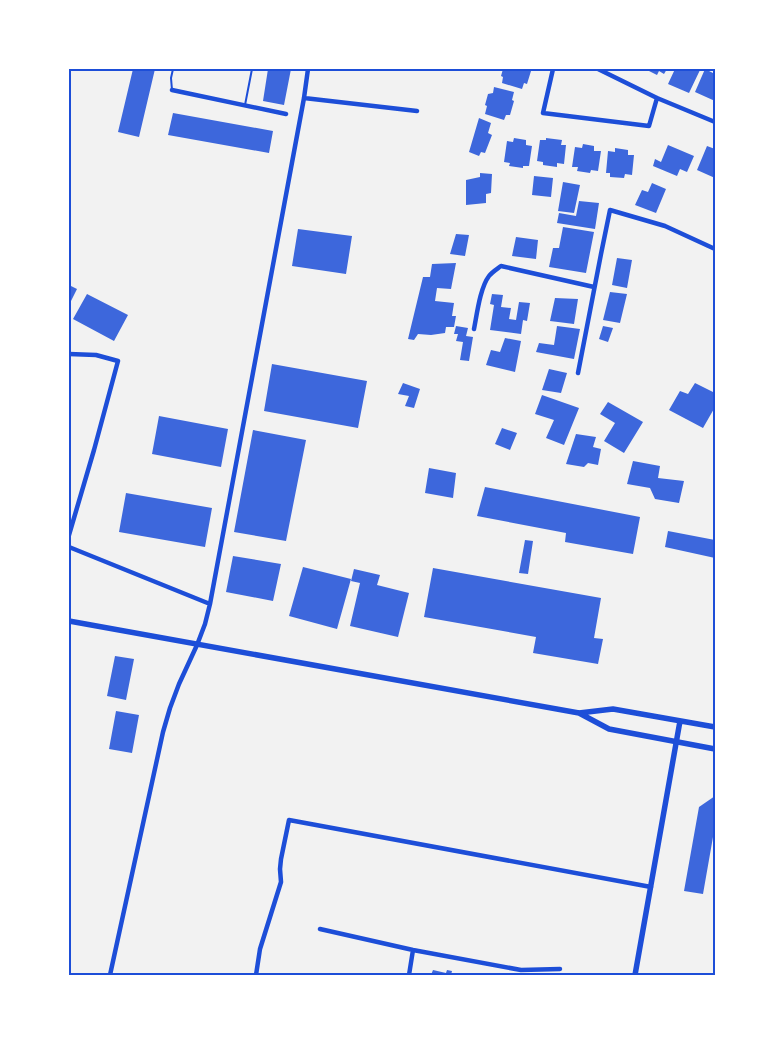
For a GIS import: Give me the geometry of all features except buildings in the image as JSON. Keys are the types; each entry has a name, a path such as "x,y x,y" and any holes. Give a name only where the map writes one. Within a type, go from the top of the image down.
{"main road":[{"path":"69,622 580,713 613,709 715,728"},
{"path":"580,713 609,729 715,749"},
{"path":"635,975 680,721"}],"street":[{"path":"110,975 163,732 179,684 205,624 210,604 308,69"},
{"path":"553,69 543,113 649,126 657,98"},
{"path":"598,69 657,98 715,122"},
{"path":"172,90 286,114"},
{"path":"304,98 417,111"},
{"path":"578,373 610,210 665,226 715,249"},
{"path":"474,329 485,283 490,274 501,266 594,287"},
{"path":"69,354 96,355 118,361 69,535"},
{"path":"69,548 210,604"},
{"path":"256,975 260,949 281,882 281,859 289,820 651,887"},
{"path":"320,929 520,972 560,969"},
{"path":"409,975 413,950"}],"lane":[{"path":"172,90 171,78 173,69"},
{"path":"245,105 252,69"}]}
